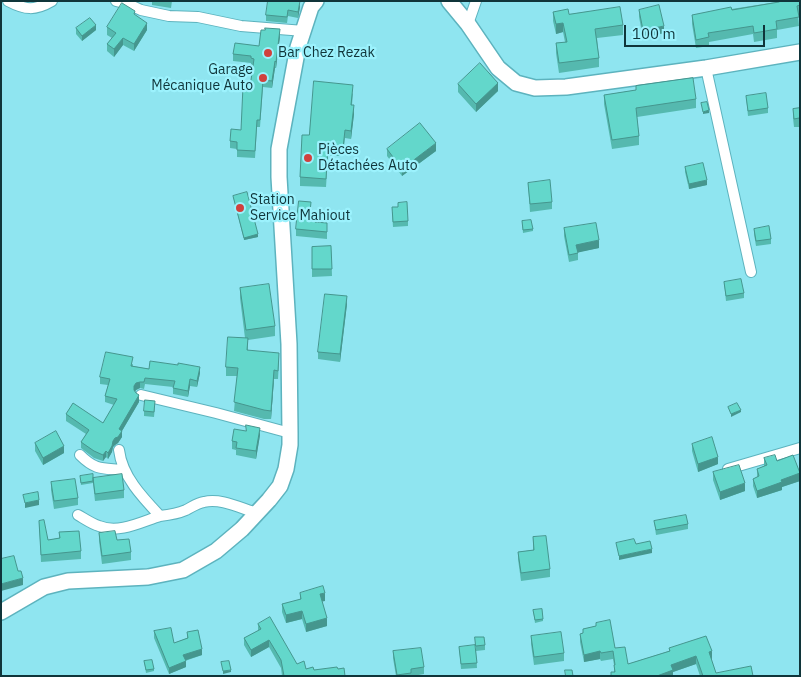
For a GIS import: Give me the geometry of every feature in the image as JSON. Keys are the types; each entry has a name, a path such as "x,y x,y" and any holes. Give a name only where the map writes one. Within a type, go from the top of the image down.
{"main road":[{"path":"1,612 44,587 68,581 148,577 183,570 216,551 242,529 280,486 286,469 290,433 289,344 279,149 298,47 311,8 316,1"},
{"path":"449,1 468,24 498,68 516,83 535,88 566,87 706,68 800,52"}],"street":[{"path":"8,1 20,7 38,8 52,1"},
{"path":"116,1 141,10 169,16 198,17 241,26 304,31"},
{"path":"468,24 476,1"},
{"path":"706,68 751,272"},
{"path":"141,395 290,433"},
{"path":"721,470 800,448"},
{"path":"119,450 123,470 160,516"},
{"path":"80,455 88,463 98,468 123,470"},
{"path":"78,515 111,530 121,529 160,516 169,516 203,502 212,501 229,504 257,513"}],"building":[{"path":"268,1 300,1 298,12 288,10 287,17 266,15"},
{"path":"779,1 800,1 800,5 797,6 799,17 776,21 777,29 754,33 753,26 708,33 709,37 696,40 692,15 731,7 732,10"},
{"path":"122,3 135,11 134,14 147,23 134,44 123,38 114,49 107,44 116,33 107,27"},
{"path":"659,5 664,26 643,30 639,10"},
{"path":"620,7 623,25 595,29 599,58 559,63 556,43 567,42 563,23 556,24 553,12 568,9 569,14"},
{"path":"90,18 96,25 82,36 76,28"},
{"path":"265,28 280,29 272,81 263,80 255,151 237,150 237,142 230,141 231,129 241,130 243,86 250,87 254,59 251,56 233,54 235,43 259,46 261,30 265,30"},
{"path":"480,63 498,83 476,104 458,84"},
{"path":"693,78 696,99 636,108 639,136 612,140 604,95 636,90 636,86"},
{"path":"314,81 353,85 351,105 354,105 351,131 345,130 343,148 328,148 326,179 300,177 302,135 309,135"},
{"path":"766,93 768,108 748,111 746,96"},
{"path":"707,102 709,110 703,112 701,103"},
{"path":"800,108 800,120 799,118 794,119 793,109"},
{"path":"420,123 436,143 402,169 387,149"},
{"path":"703,163 707,180 689,184 685,167"},
{"path":"550,180 552,202 530,204 528,183"},
{"path":"247,192 258,234 244,238 233,196"},
{"path":"299,201 311,202 310,212 316,213 315,222 327,223 327,232 296,229"},
{"path":"407,202 408,221 393,222 392,207 398,207 398,203"},
{"path":"531,220 533,229 523,230 522,221"},
{"path":"596,223 599,240 576,245 578,253 569,255 564,228"},
{"path":"769,226 771,239 756,241 754,229"},
{"path":"331,246 332,269 312,269 312,247"},
{"path":"741,279 744,293 726,296 724,282"},
{"path":"269,284 275,326 246,330 240,288"},
{"path":"325,294 347,296 340,354 318,352"},
{"path":"228,337 248,338 247,350 279,353 278,371 274,370 271,411 234,402 238,368 226,367"},
{"path":"106,352 133,357 131,366 149,369 150,361 200,367 197,381 190,379 188,391 173,388 175,381 145,378 144,382 136,383 134,390 139,395 119,429 122,431 113,441 108,453 106,451 103,455 81,442 89,430 66,414 73,403 103,423 117,399 105,396 110,379 100,377"},
{"path":"145,400 155,401 154,412 144,411"},
{"path":"737,403 741,410 731,414 728,407"},
{"path":"246,425 260,428 256,451 236,448 237,442 232,441 234,429 246,431"},
{"path":"56,431 64,446 43,458 35,443"},
{"path":"712,437 718,457 698,464 692,444"},
{"path":"775,455 777,461 793,455 800,473 757,491 753,479 759,476 757,469 767,465 764,458"},
{"path":"739,465 745,483 720,492 713,472"},
{"path":"93,474 93,481 81,483 80,476"},
{"path":"122,474 124,490 95,494 93,478"},
{"path":"75,479 78,498 54,501 51,482"},
{"path":"38,492 39,500 25,503 23,495"},
{"path":"686,515 688,524 656,530 654,521"},
{"path":"44,520 48,540 60,538 59,532 79,531 81,551 41,555 39,521"},
{"path":"115,531 117,540 129,539 131,552 102,556 99,533"},
{"path":"546,536 550,569 521,573 518,552 534,550 533,537"},
{"path":"634,539 636,544 650,541 652,549 619,556 616,543"},
{"path":"14,556 18,571 21,571 23,578 1,584 1,559"},
{"path":"323,586 325,593 320,594 327,618 306,624 302,611 286,615 282,604 301,599 300,593"},
{"path":"542,609 543,619 535,620 533,610"},
{"path":"270,617 297,664 304,661 306,669 313,667 314,670 344,668 345,676 284,676 281,660 269,640 251,650 244,638 261,629 258,624"},
{"path":"610,620 615,648 625,647 628,664 670,651 669,648 706,636 712,651 709,652 716,673 751,666 753,676 703,676 696,656 671,665 673,670 657,676 611,676 611,672 615,672 613,651 601,653 600,651 584,655 580,634 583,633 583,629 596,626 596,623"},
{"path":"171,628 174,643 188,638 187,632 198,630 202,649 183,655 186,661 169,668 154,631"},
{"path":"561,632 564,653 534,657 531,636"},
{"path":"475,637 484,637 485,645 476,646"},
{"path":"475,645 477,663 461,664 459,647"},
{"path":"421,648 424,667 411,669 411,673 397,675 393,651"},
{"path":"152,660 154,669 146,670 144,661"},
{"path":"229,661 231,670 223,671 221,662"},
{"path":"565,670 572,670 573,676 566,676"}],"place":[{"name":"Bar Chez Rezak","path":"268,53"},
{"name":"Garage Mécanique Auto","path":"263,78"},
{"name":"Pièces Détachées Auto","path":"308,158"},
{"name":"Station Service Mahiout","path":"240,208"}]}
